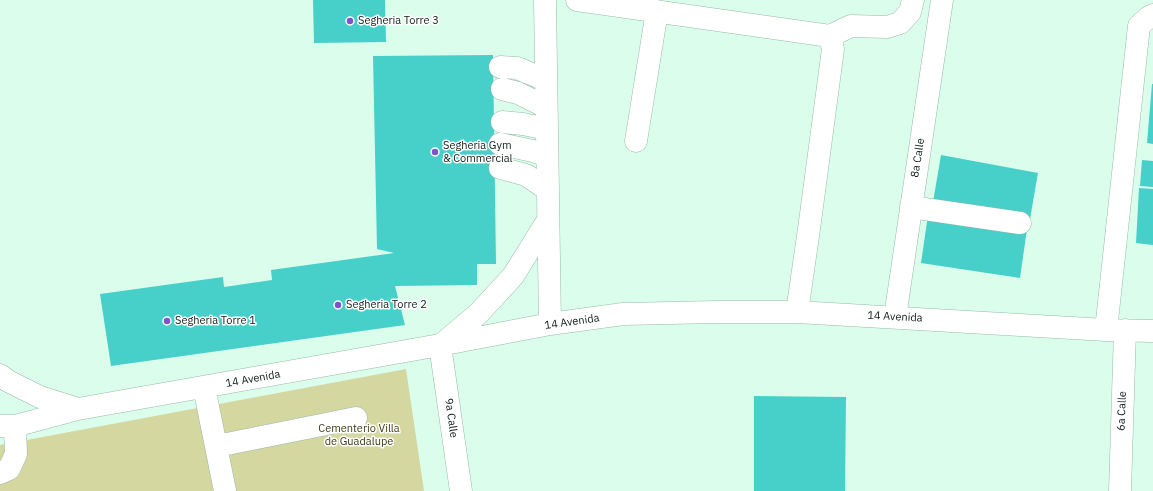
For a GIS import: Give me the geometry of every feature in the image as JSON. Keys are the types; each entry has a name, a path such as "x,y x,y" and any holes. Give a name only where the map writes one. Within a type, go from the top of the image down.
{"street":[{"path":"545,0 550,324"},
{"path":"577,0 830,36 851,26 887,27 900,23 910,12 913,0"},
{"name":"8a Calle","path":"895,317 942,0"},
{"path":"636,141 657,11"},
{"name":"6a Calle","path":"1120,491 1116,330 1139,26 1153,15"},
{"path":"797,312 810,229 834,49 830,36"},
{"path":"500,67 517,68 546,80"},
{"path":"502,89 518,93 546,108"},
{"path":"502,122 523,124 547,129"},
{"path":"500,144 533,151 547,156"},
{"path":"500,168 526,175 548,190"},
{"path":"911,207 1020,223"},
{"path":"440,345 478,314 513,276 548,220"},
{"name":"14 Avenida","path":"7,426 78,409 550,324 623,314 797,312 1153,331"},
{"name":"9a Calle","path":"440,345 461,491"},
{"path":"0,375 8,381 40,397 78,409"},
{"path":"204,387 226,491"},
{"path":"217,446 356,418"},
{"path":"0,473 9,469 16,454 7,426"}],"green space":[{"name":"Cementerio Villa de Guadalupe","path":"406,369 424,491 0,491 0,445"}],"building":[{"name":"Segheria Torre 3","path":"313,0 385,0 386,42 314,43"},
{"path":"493,55 496,264 477,264 477,285 395,286 405,325 111,366 100,294 223,277 224,287 272,280 271,270 394,253 377,249 373,56"},
{"path":"1153,84 1153,144 1147,143"},
{"path":"941,155 1038,173 1030,219 933,202"},
{"path":"1142,160 1153,161 1153,187 1140,186"},
{"path":"1139,188 1153,189 1153,245 1136,243"},
{"path":"928,215 1027,229 1020,278 921,263"},
{"path":"754,396 846,397 845,491 754,491"}],"place":[{"name":"Segheria Torre 3","path":"350,21"},
{"name":"Segheria Gym & Commercial","path":"435,152"},
{"name":"Segheria Torre 2","path":"338,305"},
{"name":"Segheria Torre 1","path":"167,321"}]}
